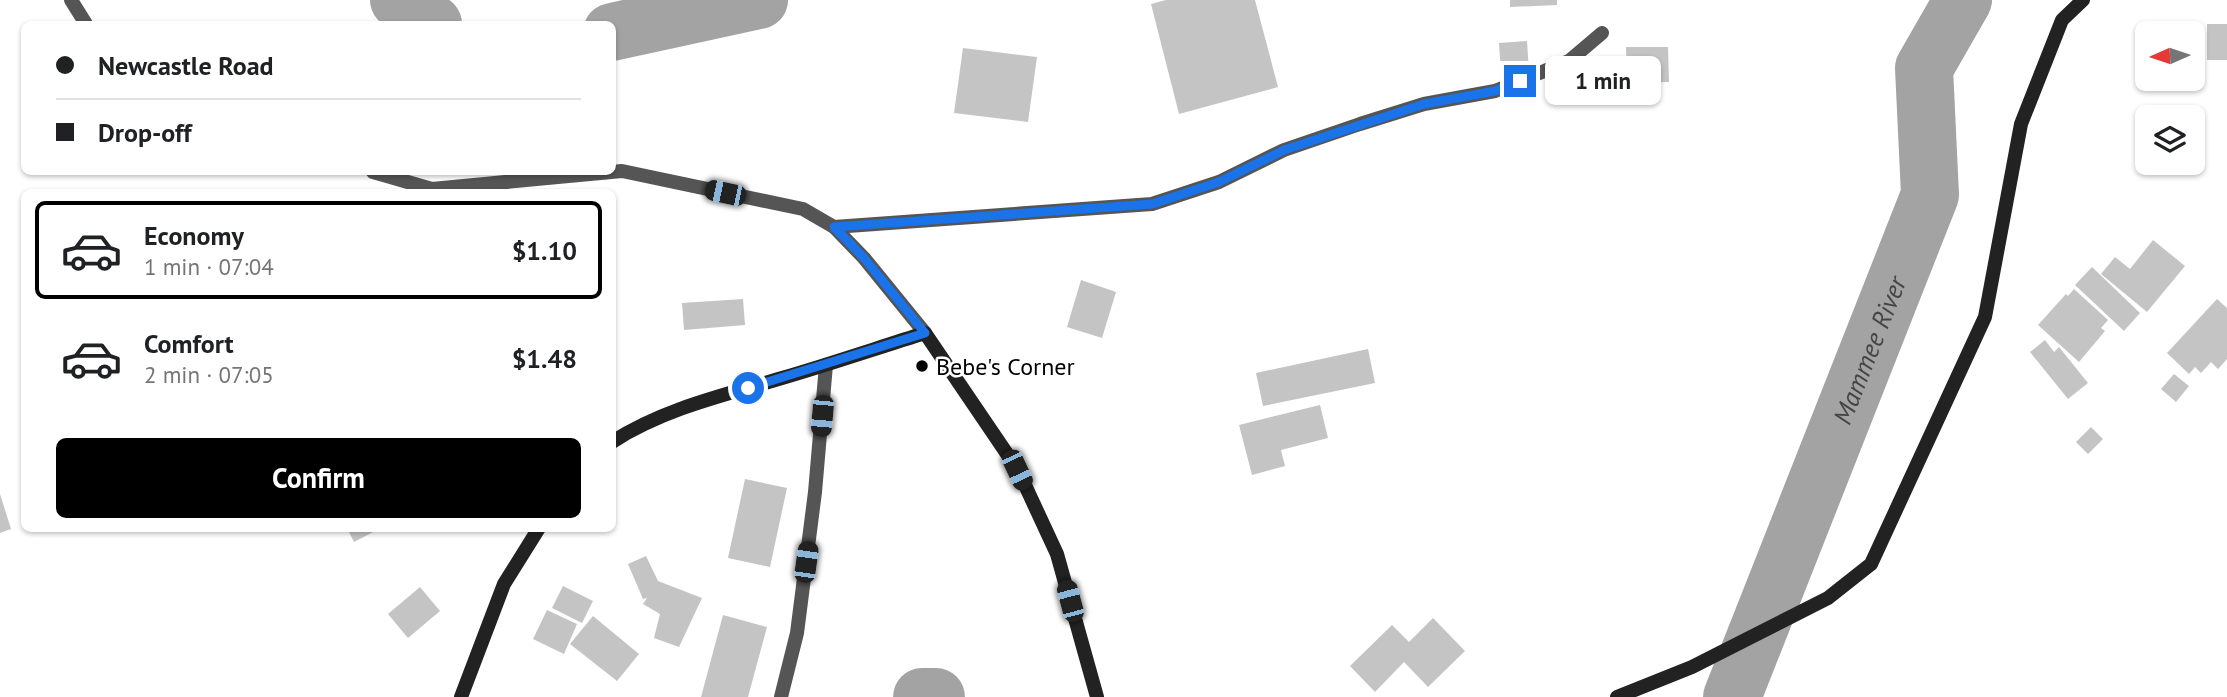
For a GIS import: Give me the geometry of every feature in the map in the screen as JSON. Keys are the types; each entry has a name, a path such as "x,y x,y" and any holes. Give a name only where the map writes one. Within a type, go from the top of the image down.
{"main road":[{"path":"1617,697 1692,667 1828,598 1871,564 1985,317 2021,124 2062,20 2083,0"},
{"path":"616,439 631,430 696,403 925,333 1017,470 1046,530 1057,554 1097,697"},
{"path":"461,697 504,584 536,532"}],"street":[{"path":"71,0 84,21"},
{"path":"834,227 1152,204 1219,182 1284,150 1360,124 1424,104 1495,91 1569,61 1602,33"},
{"path":"616,172 803,209 834,227 864,258 925,333"},
{"path":"383,175 432,189 580,175"},
{"path":"781,697 797,633 816,492 826,365"}],"building":[{"path":"1166,0 1255,0 1278,87 1179,114 1151,4"},
{"path":"1510,0 1557,0 1557,5 1510,7"},
{"path":"2207,24 2227,24 2227,60 2207,60"},
{"path":"1527,41 1529,72 1501,75 1499,43"},
{"path":"1626,47 1668,47 1669,82 1627,83"},
{"path":"963,48 1037,57 1028,122 954,113"},
{"path":"2153,240 2185,266 2147,312 2101,274 2115,257 2130,269"},
{"path":"2092,267 2140,313 2124,331 2075,285"},
{"path":"1081,280 1116,292 1102,338 1067,327"},
{"path":"2074,289 2108,320 2101,328 2105,331 2079,362 2038,325 2066,294 2068,296"},
{"path":"743,299 745,325 684,330 682,303"},
{"path":"2217,299 2227,308 2227,359 2218,369 2211,362 2201,373 2195,367 2189,374 2167,353"},
{"path":"2045,340 2054,352 2059,347 2088,383 2068,399 2030,352"},
{"path":"1368,349 1375,383 1263,406 1256,373"},
{"path":"2174,374 2189,386 2176,402 2161,389"},
{"path":"1320,405 1328,438 1281,450 1285,466 1252,475 1239,425"},
{"path":"2091,427 2103,439 2088,454 2076,442"},
{"path":"745,479 787,488 770,567 728,558"},
{"path":"0,494 11,529 0,533"},
{"path":"349,532 373,532 354,542"},
{"path":"646,556 658,581 702,598 679,647 654,638 660,614 643,604 647,598 643,599 628,564"},
{"path":"563,586 593,601 582,623 552,608"},
{"path":"420,587 440,611 408,638 388,614"},
{"path":"547,610 577,624 564,654 533,639"},
{"path":"723,615 767,627 748,697 701,697"},
{"path":"593,616 639,654 617,681 570,644"},
{"path":"1433,618 1465,651 1428,687 1404,662 1375,692 1350,666 1392,625 1409,642"}],"waterway":[{"path":"399,0 429,21"},
{"path":"616,31 759,0"},
{"name":"Mammee River","path":"1732,697 1930,195 1924,68 1963,0"},
{"name":"Mammee River","path":"922,697 936,697"}],"place":[{"name":"Bebe's Corner","path":"922,366"}],"route":[{"path":"748,388 925,333 864,258 834,227 1152,204 1219,182 1284,150 1360,124 1424,104 1495,91 1520,81"}]}
